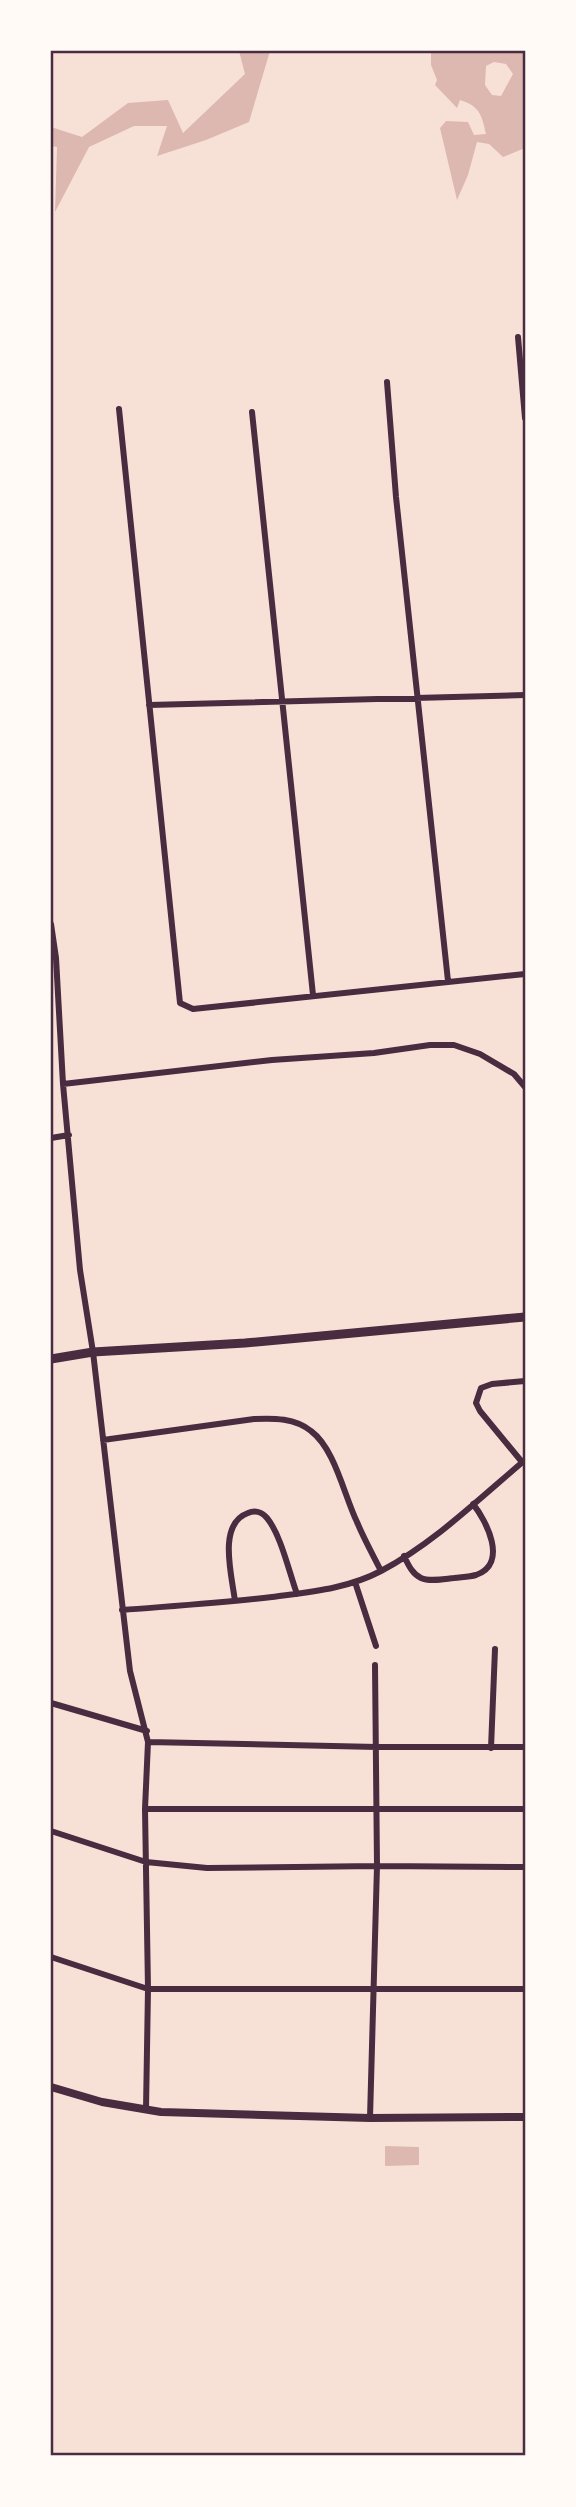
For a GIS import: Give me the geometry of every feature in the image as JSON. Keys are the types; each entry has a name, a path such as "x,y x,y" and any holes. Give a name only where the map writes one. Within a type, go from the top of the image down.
{"main road":[{"path":"51,1359 93,1352 244,1343 525,1317"}],"street":[{"path":"518,337 525,418"},
{"path":"387,382 396,497 448,981"},
{"path":"119,409 180,1003 193,1009 525,974"},
{"path":"252,412 313,995"},
{"path":"149,705 525,695"},
{"path":"51,924 79,1258 93,1352 130,1671 148,1742 145,1809 148,1989 146,2110"},
{"path":"63,1084 272,1060 454,1045 480,1054 514,1074 525,1087"},
{"path":"51,1138 69,1135"},
{"path":"122,1610 297,1594 355,1582 381,1571 473,1504 524,1461 476,1403 481,1388 492,1384 525,1381"},
{"path":"103,1440 254,1419 278,1418 299,1423 321,1439 381,1571"},
{"path":"404,1556 412,1571 420,1578 429,1580 477,1575 485,1569 493,1551 489,1528 473,1504"},
{"path":"235,1601 228,1535 237,1518 254,1511 262,1514 275,1532 297,1594"},
{"path":"355,1582 376,1646"},
{"path":"491,1748 495,1649"},
{"path":"370,2118 377,1866 375,1665"},
{"path":"51,1703 147,1731"},
{"path":"148,1742 525,1747"},
{"path":"145,1809 525,1809"},
{"path":"51,1831 146,1862 207,1868 525,1867"},
{"path":"51,1957 148,1989 525,1989"},
{"path":"51,2087 102,2102 146,2110 370,2118 525,2117"}],"shaded area":[{"path":"239,51 270,51 249,122 157,156 167,126 134,126 89,147 55,212 57,147 51,146 51,127 82,137 128,103 168,100 183,133 245,74"},
{"path":"431,51 525,51 525,148 503,157 489,144 477,142 468,175 457,200 440,128 446,121 468,122 474,135 486,134 481,117 472,105 460,100 457,108 435,85 437,80 431,65","holes":["494,62 506,64 513,74 501,96 492,95 485,85 486,66"]},
{"path":"385,2146 419,2147 419,2165 385,2166"}]}
